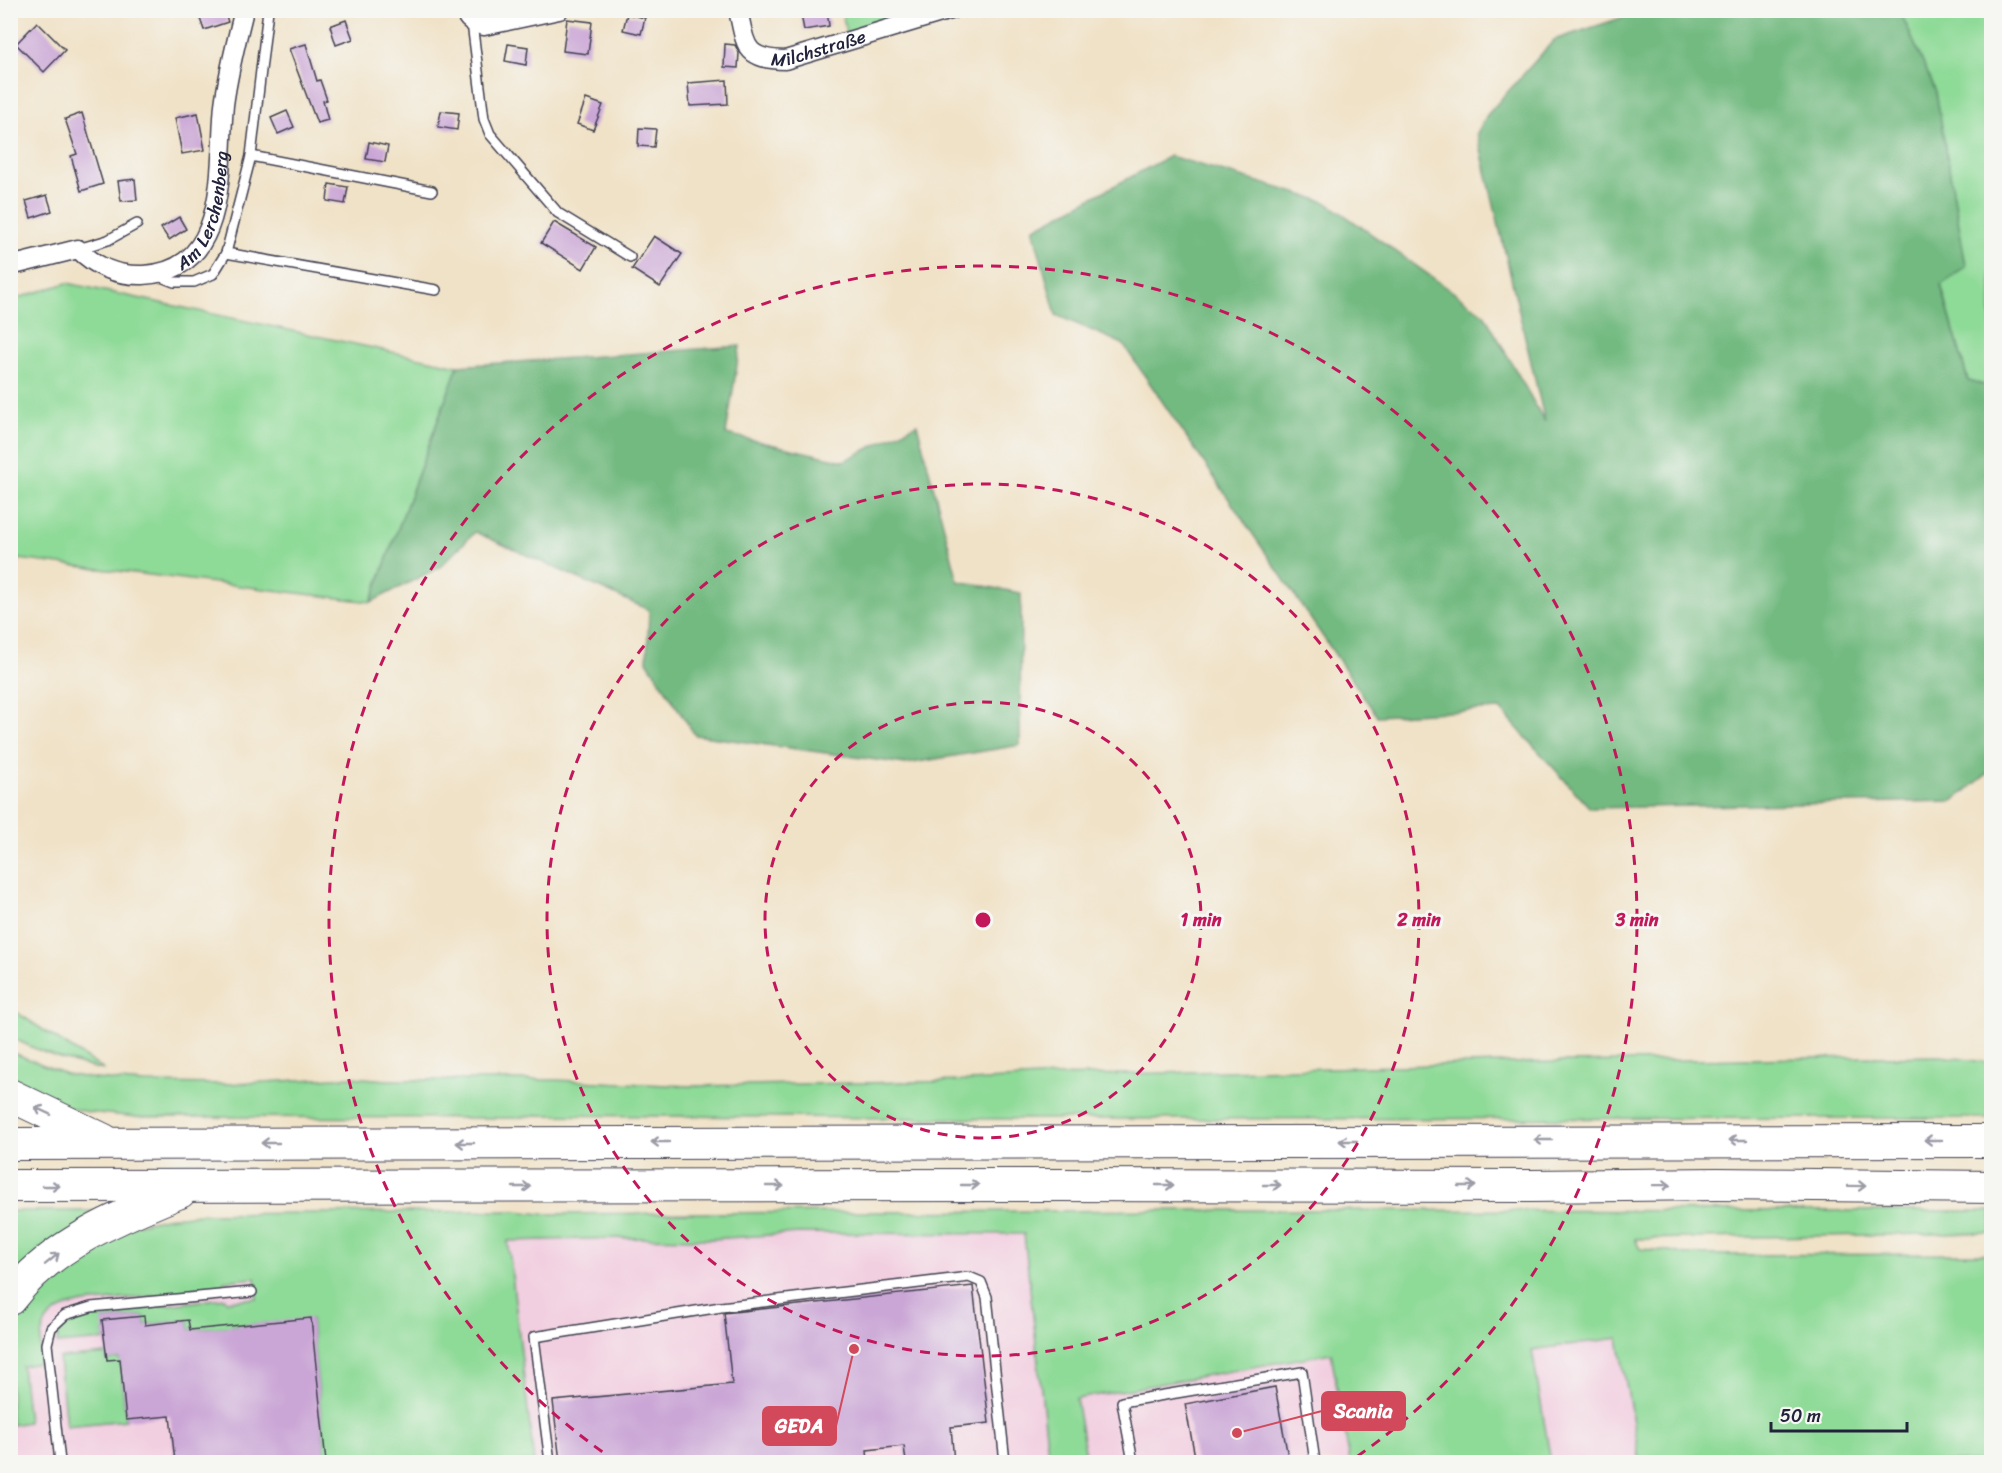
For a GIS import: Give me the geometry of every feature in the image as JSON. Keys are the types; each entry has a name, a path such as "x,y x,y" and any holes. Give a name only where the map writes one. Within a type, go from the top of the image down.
{"highway":[{"path":"10,1095 113,1144"},
{"path":"10,1144 1992,1141"},
{"path":"10,1186 1717,1184 1992,1187"},
{"path":"10,1299 43,1266 73,1242 195,1186"}],"street":[{"name":"Am Lerchenberg","path":"78,249 92,263 111,271 133,275 154,274 175,267 191,257 201,244 209,228 220,183 228,78 244,10"},
{"path":"468,17 484,26 559,10"},
{"name":"Milchstraße","path":"738,10 749,49 756,56 768,60 785,60 951,10"},
{"path":"10,266 78,249"}],"lane":[{"path":"154,274 174,282 194,282 213,274 226,253 251,156 268,10"},
{"path":"468,17 484,119 490,134 558,213 630,257"},
{"path":"251,156 432,191"},
{"path":"78,249 108,240 137,224"},
{"path":"226,253 436,290"},
{"path":"550,1462 534,1337 721,1307 969,1277 981,1282 987,1297 1005,1462"},
{"path":"60,1462 47,1344 51,1328 65,1315 91,1307 252,1292"},
{"path":"1133,1462 1122,1402 1302,1372 1315,1462"}],"shaded area":[{"path":"801,1233 1635,1239 1640,1249 1670,1251 1705,1462 11,1462 10,1425 28,1422 22,1366 44,1305 193,1245 623,1238 711,1239"}],"green space":[{"path":"842,10 920,11 846,34"},
{"path":"1645,10 1900,11 1936,92 1966,266 1941,285 1968,381 1992,387 1991,771 1953,801 1590,808 1500,709 1377,716 1123,344 1056,315 1033,229 1170,156 1326,202 1484,314 1545,422 1477,133 1487,115 1554,40"},
{"path":"1900,11 1991,11 1991,387 1968,381 1941,285 1966,266"},
{"path":"67,283 458,366 371,602 19,559 11,594 11,300"},
{"path":"740,346 726,434 844,461 917,424 958,581 1021,593 1020,745 906,764 695,735 647,661 649,610 475,532 440,567 371,602 458,366"},
{"path":"10,1008 104,1070 56,1057 11,1037"},
{"path":"11,1052 66,1074 144,1083 226,1084 352,1077 387,1080 554,1080 690,1086 971,1081 1057,1076 1502,1063 1941,1056 1991,1063 1992,1118 1012,1119 536,1115 515,1118 137,1117 88,1112 51,1104 11,1085"},
{"path":"1187,1210 1991,1211 1991,1233 1635,1239 1640,1249 1670,1251 1686,1255 1991,1254 1991,1462 1640,1462 1618,1338 1532,1350 1551,1462 1350,1462 1331,1353 1076,1399 1087,1462 1049,1462 1024,1234 799,1233 712,1239 623,1238 508,1241 534,1462 326,1462 311,1319 190,1330 188,1320 145,1325 144,1316 103,1320 105,1340 57,1344 59,1333 65,1325 83,1315 225,1298 226,1301 257,1298 255,1278 224,1281 224,1289 85,1303 71,1306 52,1315 43,1329 40,1363 22,1366 28,1422 11,1425 10,1311 32,1285 131,1226 164,1218 200,1214 516,1211 541,1214"},
{"path":"11,1211 98,1211 11,1282"},
{"path":"106,1354 107,1360 120,1359 126,1420 66,1426 59,1358"}],"building":[{"path":"197,10 224,10 228,22 204,30"},
{"path":"800,10 827,10 829,26 804,30"},
{"path":"627,14 645,18 641,34 623,30"},
{"path":"567,19 592,22 588,54 563,51"},
{"path":"346,20 353,39 336,45 330,26"},
{"path":"37,22 65,50 44,72 16,44"},
{"path":"306,44 317,81 320,80 327,100 323,101 328,120 317,123 289,49"},
{"path":"508,44 528,47 526,65 505,61"},
{"path":"725,44 735,45 739,53 738,68 724,67"},
{"path":"727,80 728,104 690,106 688,83"},
{"path":"586,99 603,105 593,130 577,124"},
{"path":"287,111 294,127 278,134 271,118"},
{"path":"441,111 459,113 457,130 438,127"},
{"path":"82,113 103,184 81,191 71,156 77,154 65,119"},
{"path":"198,113 205,150 182,154 175,118"},
{"path":"639,128 656,129 654,147 638,146"},
{"path":"369,142 388,146 385,162 366,159"},
{"path":"135,179 137,200 121,201 118,181"},
{"path":"329,184 348,187 345,204 327,201"},
{"path":"47,195 52,211 31,218 26,201"},
{"path":"179,217 186,229 169,240 161,228"},
{"path":"554,222 596,247 583,269 541,243"},
{"path":"654,236 682,254 660,287 632,269"},
{"path":"973,1286 989,1423 951,1427 954,1462 906,1462 904,1446 867,1450 868,1462 560,1462 553,1401 732,1384 724,1313"},
{"path":"144,1316 145,1325 188,1320 190,1330 311,1318 326,1462 175,1462 170,1416 126,1420 120,1359 107,1360 102,1320"},
{"path":"1275,1387 1289,1462 1196,1462 1185,1404"}],"place":[{"name":"GEDA","path":"854,1349"},
{"name":"Scania","path":"1237,1433"}]}
